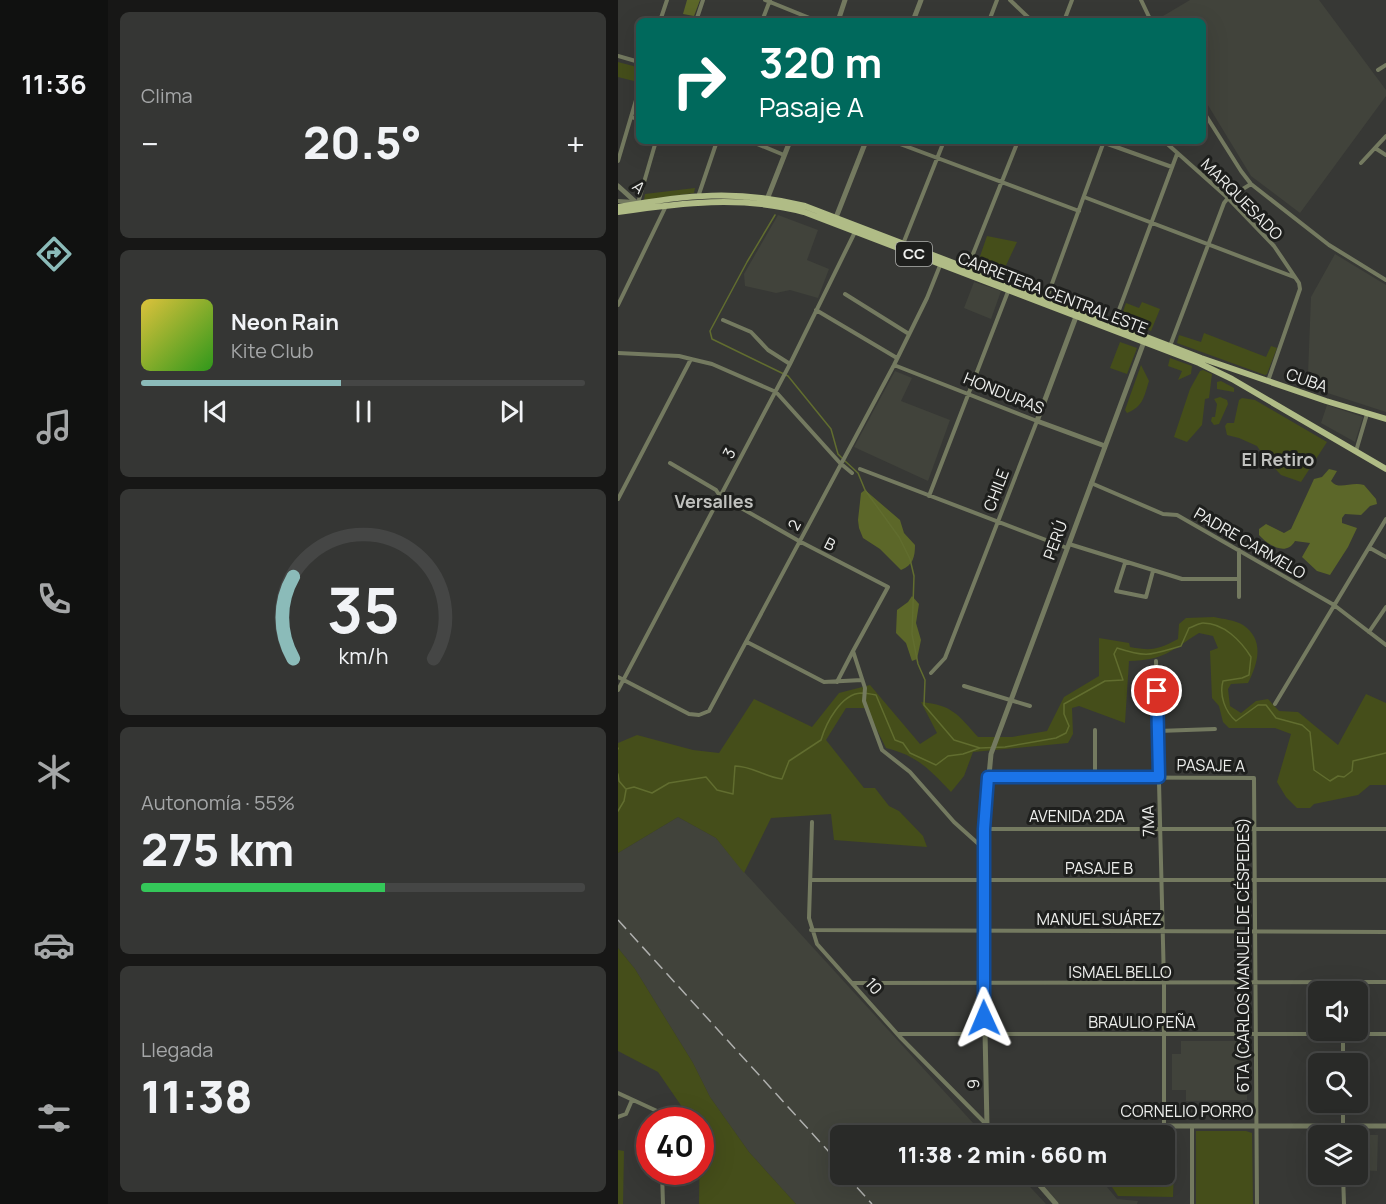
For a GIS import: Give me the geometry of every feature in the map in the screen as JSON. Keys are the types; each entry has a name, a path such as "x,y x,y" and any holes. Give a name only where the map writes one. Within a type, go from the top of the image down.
{"main road":[{"name":"CARRETERA CENTRAL ESTE","path":"618,212 621,204 638,205 727,194 805,206 835,220 1112,327 1198,363 1232,379 1386,469"},
{"name":"CARRETERA CENTRAL ESTE","path":"1144,342 1170,346 1221,365"},
{"name":"CUBA","path":"1221,365 1386,419"},
{"path":"1232,379 1236,370"},
{"path":"1242,385 1246,374"}],"street":[{"path":"661,18 667,0"},
{"path":"697,18 703,0"},
{"path":"763,18 768,0 810,18"},
{"path":"839,18 845,0"},
{"path":"913,18 921,0"},
{"path":"990,18 997,0"},
{"path":"1010,0 1029,18"},
{"path":"1065,18 1072,0"},
{"path":"1141,0 1149,18"},
{"path":"1144,18 1146,14"},
{"path":"618,56 636,61"},
{"path":"1378,70 1386,65"},
{"path":"618,161 636,100"},
{"path":"1206,116 1240,171 1251,184 1329,245 1386,280"},
{"path":"631,117 636,118"},
{"path":"1361,163 1386,136"},
{"path":"638,205 655,144"},
{"path":"698,199 716,144"},
{"path":"757,144 784,155"},
{"path":"767,200 789,144"},
{"path":"835,220 865,144"},
{"path":"900,144 1079,212"},
{"path":"902,246 943,144"},
{"path":"966,272 1017,144"},
{"path":"1046,302 1103,144"},
{"path":"1109,144 1172,167"},
{"name":"MARQUESADO","path":"1167,144 1228,198 1274,246 1295,278"},
{"path":"1375,148 1386,155"},
{"path":"1112,327 1178,154"},
{"path":"1170,346 1224,203 1251,184"},
{"name":"A","path":"618,186 638,205"},
{"path":"1084,197 1295,278 1300,289 1268,381"},
{"path":"618,305 667,202"},
{"name":"3","path":"618,690 776,392 856,228"},
{"name":"2","path":"618,677 689,714 699,715 709,711 894,364 941,262"},
{"path":"929,496 1010,288"},
{"path":"845,294 909,334"},
{"path":"816,310 897,358"},
{"name":"CHILE","path":"931,673 945,658 1077,314"},
{"path":"723,320 751,332 768,350 790,364"},
{"name":"PERÚ","path":"992,754 994,743 1144,342"},
{"path":"618,353 691,358 712,364 776,392 840,463 852,473"},
{"path":"618,499 691,358"},
{"name":"HONDURAS","path":"894,364 1105,446"},
{"path":"1356,452 1367,414"},
{"name":"B","path":"670,463 716,490 720,496 799,541 888,587 853,651"},
{"path":"860,469 998,523 1125,563 1182,579 1239,579"},
{"name":"PADRE CARMELO","path":"1091,483 1163,514 1177,515 1239,549 1334,605 1386,645"},
{"path":"1275,704 1386,519"},
{"path":"1370,548 1386,557"},
{"path":"1239,549 1239,597"},
{"path":"1125,563 1116,591 1146,597 1153,571"},
{"path":"1369,632 1386,607"},
{"path":"747,642 824,682 862,681"},
{"path":"837,682 853,651"},
{"path":"853,651 865,691 864,698 882,750 910,772 954,822 984,849"},
{"name":"7MA","path":"1156,661 1164,983 1164,1125"},
{"path":"964,686 1030,706"},
{"path":"1158,731 1215,729"},
{"path":"1095,730 1095,777"},
{"name":"9","path":"987,1125 984,829 992,754"},
{"name":"PASAJE A","path":"988,777 1254,778"},
{"name":"6TA (CARLOS MANUEL DE CÉSPEDES)","path":"1254,778 1257,1204"},
{"path":"811,930 809,918 812,822"},
{"name":"AVENIDA 2DA","path":"984,829 1386,829"},
{"name":"PASAJE B","path":"811,880 1386,880"},
{"name":"MANUEL SUÁREZ","path":"811,930 1386,932"},
{"name":"10","path":"811,930 817,944 898,1034 986,1125"},
{"name":"ISMAEL BELLO","path":"854,983 1386,982"},
{"name":"BRAULIO PEÑA","path":"898,1034 1308,1034"},
{"name":"BRAULIO PEÑA","path":"1368,1034 1386,1034"},
{"path":"618,1093 648,1107"},
{"path":"618,1117 626,1114 632,1100"},
{"path":"1343,1113 1343,1125"},
{"name":"CORNELIO PORRO","path":"1175,1125 1308,1125"},
{"path":"1192,1125 1192,1204"},
{"name":"CORNELIO PORRO","path":"1368,1126 1386,1126"},
{"path":"662,1185 663,1204"},
{"path":"1040,1185 1056,1204"},
{"path":"1343,1185 1344,1204"}],"shaded area":[{"path":"1190,0 1319,0 1386,90 1386,96 1300,213 1251,176 1206,102 1206,18 1160,18"},
{"path":"778,215 818,230 807,260 829,269 818,298 790,290 776,293 745,286 744,274"},
{"path":"1335,254 1386,285 1386,412 1306,386 1311,297"},
{"path":"974,282 1001,291 991,319 964,308"},
{"path":"895,371 912,378 901,401 950,420 928,481 854,447"},
{"path":"1327,405 1363,417 1355,442 1321,423"},
{"path":"678,817 716,838 745,873 975,1125 830,1125 830,1185 1028,1185 1046,1204 796,1204 749,1152 710,1097 693,1063 635,969 618,948 618,853"},
{"path":"1181,1041 1247,1041 1247,1100 1186,1101 1186,1090 1172,1090 1172,1054 1181,1054"},
{"path":"1368,1135 1378,1135 1377,1171 1368,1171"},
{"path":"1048,1185 1105,1185 1117,1199 1138,1201 1137,1204 1059,1204 1044,1188"}],"green space":[{"path":"687,0 700,0 694,16 683,14"},
{"path":"618,62 636,67 634,81 618,77"},
{"path":"695,188 694,193 644,200 645,194"},
{"path":"987,236 1017,242 1002,274 977,265"},
{"path":"1142,302 1160,309 1151,331 1120,320 1126,303 1139,308"},
{"path":"1204,333 1266,357 1271,346 1277,348 1267,374 1177,343 1179,335 1201,342"},
{"path":"1120,342 1137,348 1127,374 1110,368"},
{"path":"1170,358 1192,366 1191,374 1178,380 1182,371 1168,366"},
{"path":"1141,365 1149,381 1140,404 1127,413 1125,410"},
{"path":"1200,371 1212,374 1209,398 1205,399 1202,425 1187,442 1174,437 1190,389"},
{"path":"1221,381 1234,388 1234,392 1217,389 1217,382"},
{"path":"1220,397 1227,400 1228,404 1219,424 1214,425 1211,421 1212,417 1215,417 1217,404 1214,399"},
{"path":"1242,398 1255,400 1327,442 1301,482 1281,475 1257,446 1227,435 1225,426 1227,423 1234,423 1239,400"},
{"path":"1329,469 1337,471 1331,481 1334,484 1364,485 1376,499 1377,504 1370,506 1361,515 1345,514 1342,518 1342,523 1357,528 1330,575 1317,571 1302,557 1310,543 1295,541 1291,546 1282,549 1272,546 1259,535 1259,529 1266,524 1284,533 1291,529 1314,479 1322,477"},
{"path":"865,490 900,520 904,533 915,545 912,560 901,570 880,549 863,538 858,520 861,493"},
{"path":"912,596 919,604 916,623 921,640 917,659 912,661 906,643 896,633 897,610"},
{"path":"1214,617 1243,625 1250,631 1257,645 1257,660 1248,683 1231,684 1228,689 1230,706 1241,713 1256,701 1268,699 1279,711 1298,712 1338,745 1366,694 1386,703 1386,785 1370,785 1358,795 1314,804 1310,808 1297,808 1286,797 1277,782 1291,734 1275,728 1229,728 1223,722 1219,706 1212,698 1210,651 1218,648 1213,636 1199,633 1174,650 1159,656 1129,661 1125,723 1079,706 1072,708 1073,734 1068,743 973,752 964,776 951,792 915,759 886,748 866,708 846,708 826,740 864,788 875,788 889,806 899,811 923,836 927,847 834,840 831,814 771,818 744,873 716,838 678,817 618,853 618,743 637,735 693,750 719,753 754,699 812,727 839,693 870,685 920,744 937,733 921,702 932,703 954,712 978,737 1012,737 1047,731 1064,697 1099,676 1099,638 1129,643 1130,647 1154,649 1178,639 1179,624 1186,618"},
{"path":"618,948 635,969 693,1063 710,1097 749,1152 796,1204 699,1204 699,1185 714,1185 714,1107 682,1107 658,1072 618,1051"},
{"path":"1196,1131 1252,1133 1253,1204 1196,1204"},
{"path":"618,1150 624,1151 623,1204 618,1204"},
{"path":"1111,1185 1173,1185 1173,1197 1118,1196"}],"waterway":[{"path":"775,215 710,331 712,339 788,376 831,429 838,454 842,458"},
{"path":"845,461 858,473 865,490 899,537 910,559 914,576 912,634 918,664 925,680 924,705 954,740 980,748"},
{"path":"626,789 634,787 652,793 669,783 706,777 717,790 733,794 735,766 782,779 789,761 821,740 835,710 847,698 861,693 876,695 895,740 903,743 910,753 936,765 948,756 980,748 1005,747 1056,738 1066,733 1069,726 1064,714 1064,704 1105,681 1123,680 1114,654 1117,648 1143,654 1162,652 1181,646 1189,628 1203,623 1218,626 1231,634 1251,657 1249,675 1223,681 1224,703 1236,721 1258,705 1266,705 1276,718 1302,725 1310,732 1314,770 1330,781 1338,776 1344,777 1352,771 1353,761 1386,753"},
{"path":"618,774 619,781 625,788"},
{"path":"618,811 624,801 626,790"}],"railway":[{"path":"618,920 830,1153"},
{"path":"855,1185 872,1204"}],"district":[{"name":"El Retiro","path":"1278,460"},
{"name":"Versalles","path":"714,502"}],"route":[{"path":"984,1018 984,829 988,777 1159,777 1157,691"}]}
